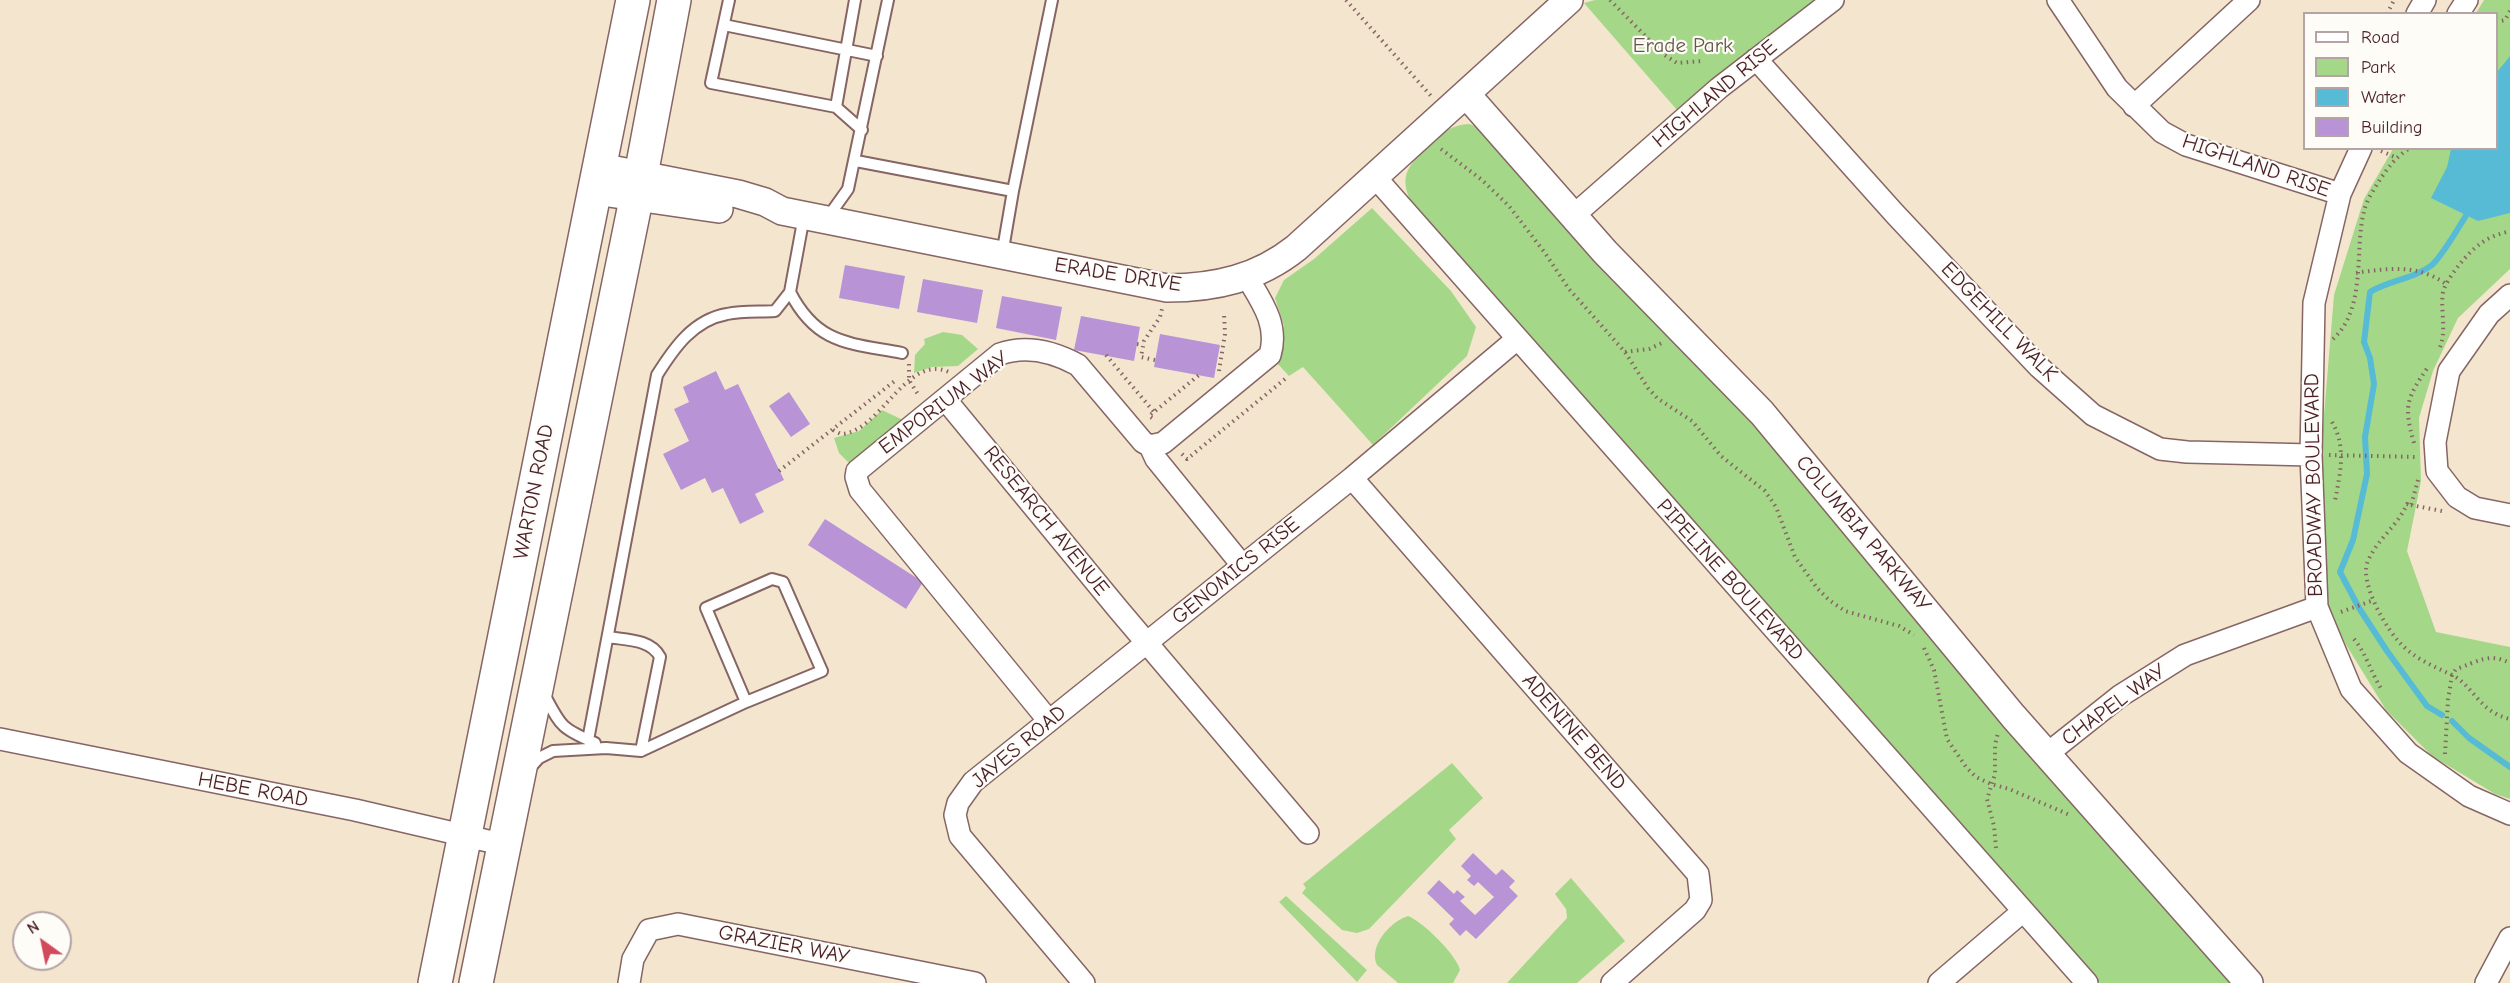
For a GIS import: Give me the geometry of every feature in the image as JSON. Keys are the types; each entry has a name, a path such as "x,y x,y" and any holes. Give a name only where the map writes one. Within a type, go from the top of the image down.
{"main road":[{"name":"WARTON ROAD","path":"435,983 633,0"},
{"name":"WARTON ROAD","path":"477,983 516,782 639,187 674,0"}],"street":[{"name":"ERADE DRIVE","path":"597,179 639,187 738,194 804,216 1167,288 1208,286 1247,277 1284,258 1569,0"},
{"name":"HIGHLAND RISE","path":"1573,216 1711,95 1833,0"},
{"name":"HIGHLAND RISE","path":"2058,0 2104,70 2134,106 2162,132 2186,145 2340,194"},
{"path":"2134,106 2249,0"},
{"name":"EDGEHILL WALK","path":"1756,59 1894,214 2039,367 2093,415 2160,449 2187,452 2311,455"},
{"name":"COLUMBIA PARKWAY","path":"1466,94 1605,252 1762,413 2048,754 2249,983"},
{"name":"BROADWAY BOULEVARD","path":"2371,150 2340,194 2314,303 2311,455 2325,606 2351,689 2408,753 2469,796 2510,814"},
{"name":"PIPELINE BOULEVARD","path":"1375,177 2087,983"},
{"path":"1150,446 1163,443 1270,355 1273,344 1270,319 1247,277"},
{"path":"2510,295 2489,314 2449,371 2435,442 2437,471 2457,497 2475,508 2510,515"},
{"name":"GENOMICS RISE","path":"1147,643 1352,478 1517,339"},
{"name":"EMPORIUM WAY","path":"1049,721 857,483 855,477 861,466 1000,354 1015,349 1034,350 1065,358 1078,365 1143,442 1150,446 1156,459 1242,565"},
{"name":"RESEARCH AVENUE","path":"945,399 1147,643"},
{"name":"ADENINE BEND","path":"1352,478 1698,874 1701,900 1695,910 1612,983"},
{"name":"CHAPEL WAY","path":"2048,754 2120,696 2185,656 2325,606"},
{"path":"1147,643 1308,833"},
{"name":"JAYES ROAD","path":"1084,983 966,844 960,836 955,815 963,793 974,782 1147,643"},
{"name":"HEBE ROAD","path":"0,739 355,810 505,845"},
{"path":"1939,983 2022,912"},
{"name":"GRAZIER WAY","path":"629,983 633,959 648,930 678,924 975,983"},
{"path":"2486,983 2510,938"}],"lane":[{"path":"729,0 711,83 836,107 862,130"},
{"path":"836,107 855,0"},
{"path":"588,740 657,375 674,347 696,327 726,314 774,311 790,292 804,216 848,189 856,161 888,0"},
{"path":"1002,255 1052,0"},
{"path":"724,26 877,56"},
{"path":"856,161 1013,191"},
{"path":"790,292 819,331 837,341 907,355"},
{"path":"516,782 539,758 553,751 606,748 641,752 746,702 822,671 783,582 772,579 706,608 746,702"},
{"path":"608,637 651,645 660,657 641,752"},
{"path":"537,680 560,724 570,732 606,748"}],"path":[{"path":"1346,0 1446,112"},
{"path":"1610,0 1663,54 1677,63 1702,61"},
{"path":"2498,22 2505,20 2510,11"},
{"path":"1438,146 1482,180 1509,206 1569,289 1625,352 1657,398 1692,421 1721,456 1765,491 1776,507 1795,557 1805,573 1829,600 1858,615 1899,626 1915,636 1930,658 1947,740 1966,767 1976,777 2016,791 2071,816"},
{"path":"2371,150 2395,157"},
{"path":"2329,343 2346,323 2354,296 2364,210 2395,157 2407,150"},
{"path":"2356,273 2395,268 2415,270 2446,284"},
{"path":"1155,360 1142,357 1143,345 1160,317 1162,305"},
{"path":"1214,373 1219,374 1225,334 1224,313"},
{"path":"1625,352 1649,349 1665,340"},
{"path":"1137,344 1143,345"},
{"path":"907,355 909,380 924,401"},
{"path":"1106,355 1154,412"},
{"path":"833,430 842,434 858,430 875,417 909,380 934,369 942,369 952,374"},
{"path":"779,471 896,380"},
{"path":"2331,419 2342,443 2332,512"},
{"path":"2346,455 2436,459"},
{"path":"2343,611 2372,601"},
{"path":"2325,606 2337,614"},
{"path":"2351,636 2364,651 2373,676 2385,696"},
{"path":"2456,669 2490,657 2498,657 2510,663"},
{"path":"2445,755 2448,700 2452,675 2460,678 2481,703 2510,719"},
{"path":"1996,855 1994,826 1987,800 1996,767 1995,745 2001,726"},
{"path":"2438,749 2454,761"}],"green space":[{"name":"Erade Park","path":"1595,0 1816,0 1677,110 1584,3"},
{"path":"2484,0 2510,0 2510,269 2458,318 2433,371 2419,418 2421,481 2407,551 2436,632 2510,647 2510,799 2495,794 2432,756 2386,710 2345,643 2321,591 2322,439 2334,295 2364,199 2392,150 2498,150 2498,12 2477,12"},
{"path":"1469,124 1481,128 1765,431 2235,983 2100,983 1417,213 1405,182 1410,166 1445,132 1453,127"},
{"path":"1372,208 1451,291 1476,327 1467,356 1373,445 1303,367 1289,376 1276,362 1284,326 1275,298 1284,280 1314,259"},
{"path":"943,332 962,335 978,349 958,366 932,367 914,373 915,355 925,344 924,339"},
{"path":"882,410 903,420 850,464 839,453 834,438 859,431"},
{"path":"1452,763 1483,798 1449,830 1456,839 1369,929 1357,933 1342,930 1302,893 1306,888 1303,884"},
{"path":"1571,878 1625,941 1577,983 1507,983 1567,918 1566,909 1555,894"},
{"path":"1286,896 1367,970 1357,982 1279,902"},
{"path":"1408,916 1430,931 1453,956 1460,970 1453,983 1398,983 1377,965 1375,958 1378,942 1388,929"}],"water":[{"path":"2510,56 2510,213 2478,221 2431,198 2447,167 2451,150 2498,150 2498,71"}],"building":[{"path":"845,265 905,276 899,309 839,298"},
{"path":"923,279 983,290 977,323 917,312"},
{"path":"1002,296 1062,307 1056,340 996,328"},
{"path":"1081,316 1140,327 1134,361 1074,350"},
{"path":"1160,334 1220,345 1214,378 1154,367"},
{"path":"716,371 725,390 738,384 784,480 755,494 764,512 740,524 723,488 712,493 705,478 681,490 663,454 689,441 674,409 689,402 683,387"},
{"path":"789,392 810,424 791,437 769,406"},
{"path":"825,519 923,582 906,609 808,545"},
{"path":"1473,853 1496,875 1502,869 1515,881 1509,887 1518,896 1476,939 1466,930 1460,936 1449,924 1454,919 1427,893 1439,880 1454,894 1457,890 1465,897 1460,901 1475,915 1494,897 1478,882 1474,886 1467,880 1471,876 1461,866"}],"waterway":[{"path":"2442,715 2427,706 2387,651 2359,608 2340,572 2353,540 2367,474 2365,437 2374,384 2370,358 2364,342 2370,292 2432,265 2467,214"},
{"path":"2452,721 2469,738 2510,767"}]}
